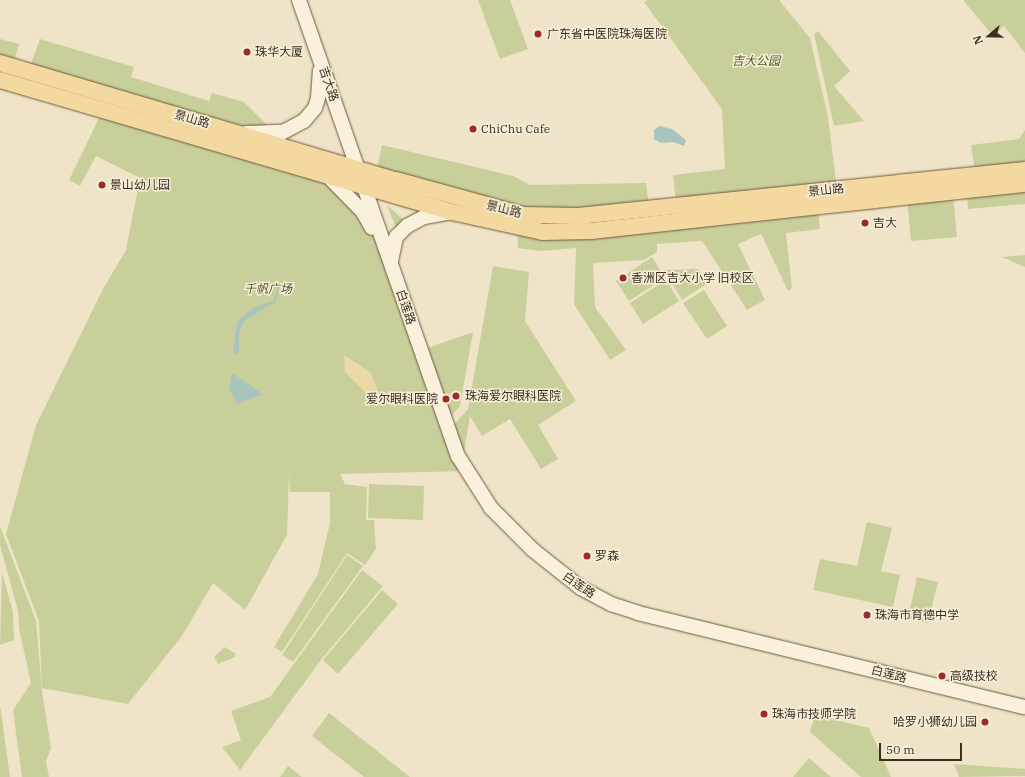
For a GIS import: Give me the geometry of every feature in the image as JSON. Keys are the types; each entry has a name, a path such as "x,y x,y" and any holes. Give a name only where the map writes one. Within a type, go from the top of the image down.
{"main road":[{"name":"吉大路","path":"299,0 365,186"},
{"path":"238,133 283,132 294,128 311,114 320,88 318,55"},
{"name":"景山路","path":"0,63 358,169 524,215 578,216 1025,170"},
{"name":"景山路","path":"0,80 452,212 543,232 591,231 1025,184"},
{"path":"328,176 363,212 391,262"},
{"name":"白莲路","path":"365,186 458,456 491,508 532,550 581,588 611,604 638,614 1025,707"},
{"path":"391,262 396,237 407,226 424,217 452,212"}],"green space":[{"path":"478,0 510,0 528,49 500,59"},
{"name":"吉大公园","path":"648,0 779,0 810,38 828,117 837,189 676,203 673,175 725,169 722,109 644,2"},
{"path":"963,0 1025,0 1025,53 1004,26 993,36"},
{"path":"818,31 850,71 834,86 864,121 834,126 814,34"},
{"path":"0,39 19,44 14,62 0,58"},
{"path":"40,39 134,67 131,77 209,101 212,93 244,102 269,127 238,130 29,69"},
{"name":"千帆广场","path":"102,112 323,175 364,213 391,262 467,471 340,474 345,484 367,487 366,520 374,520 376,549 365,565 347,553 282,652 274,647 318,574 330,523 330,492 290,492 289,475 287,535 245,610 213,583 182,636 128,704 42,688 39,621 6,534 36,425 103,289 126,250 140,178 96,156 80,186 69,180"},
{"path":"1025,130 1025,165 975,171 971,145 1019,139"},
{"path":"382,145 513,176 530,185 646,183 649,206 524,212 376,173"},
{"path":"1025,187 1025,204 968,209 967,193"},
{"path":"953,195 957,237 911,241 907,199"},
{"path":"387,205 406,222 398,233"},
{"path":"818,208 820,229 786,233 792,288 788,291 761,234 738,244 765,300 747,310 702,241 657,244 657,252 644,260 593,263 595,307 626,350 610,360 574,304 576,248 541,251 518,248 517,229"},
{"path":"1025,255 1025,267 1002,257"},
{"path":"652,257 665,278 629,301 616,281"},
{"path":"493,266 529,272 525,321 576,401 538,425 558,459 541,469 510,419 482,436 470,416 463,458 451,428 468,409"},
{"path":"698,269 708,283 682,300 664,270"},
{"path":"666,280 679,301 643,324 630,303"},
{"path":"704,290 727,326 707,339 683,303"},
{"path":"473,332 460,406 448,419 425,349"},
{"path":"369,484 424,486 423,520 368,518"},
{"path":"867,522 892,528 881,571 900,575 893,607 813,590 820,559 857,566"},
{"path":"0,526 36,621 42,691 51,748 46,761 49,777 22,777 13,710 31,683 19,629 18,611 0,545"},
{"path":"347,555 363,566 293,662 282,655"},
{"path":"362,570 383,586 321,660 240,770 222,747 241,740 231,711 270,697"},
{"path":"2,573 13,612 14,640 0,645"},
{"path":"917,577 938,582 928,623 908,618"},
{"path":"382,590 398,604 338,674 323,660"},
{"path":"225,647 236,654 235,657 218,664 214,657"},
{"path":"0,708 1,711 10,777 0,777"},
{"path":"329,713 410,777 364,777 312,736"},
{"path":"815,715 869,728 891,777 861,777 810,732"},
{"path":"809,758 831,777 793,777"},
{"path":"954,764 1025,769 1025,776 959,777"},
{"path":"288,766 302,777 280,777"}],"sand":[{"path":"344,355 371,373 381,399 370,397 345,372"}],"water":[{"path":"659,126 672,129 686,140 684,146 673,142 661,143 654,139 654,130"},
{"path":"282,281 275,302 245,320 239,331 239,352 233,355 237,322 253,308 273,301"},
{"path":"232,373 263,394 237,404 229,388"}],"place":[{"name":"广东省中医院珠海医院","path":"538,34"},
{"name":"珠华大厦","path":"247,52"},
{"name":"ChiChu Cafe","path":"473,129"},
{"name":"景山幼儿园","path":"102,185"},
{"name":"吉大","path":"865,223"},
{"name":"香洲区吉大小学 旧校区","path":"623,278"},
{"name":"珠海爱尔眼科医院","path":"456,396"},
{"name":"爱尔眼科医院","path":"446,399"},
{"name":"罗森","path":"587,556"},
{"name":"珠海市育德中学","path":"867,615"},
{"name":"高级技校","path":"942,676"},
{"name":"珠海市技师学院","path":"764,714"},
{"name":"哈罗小狮幼儿园","path":"985,722"}]}
